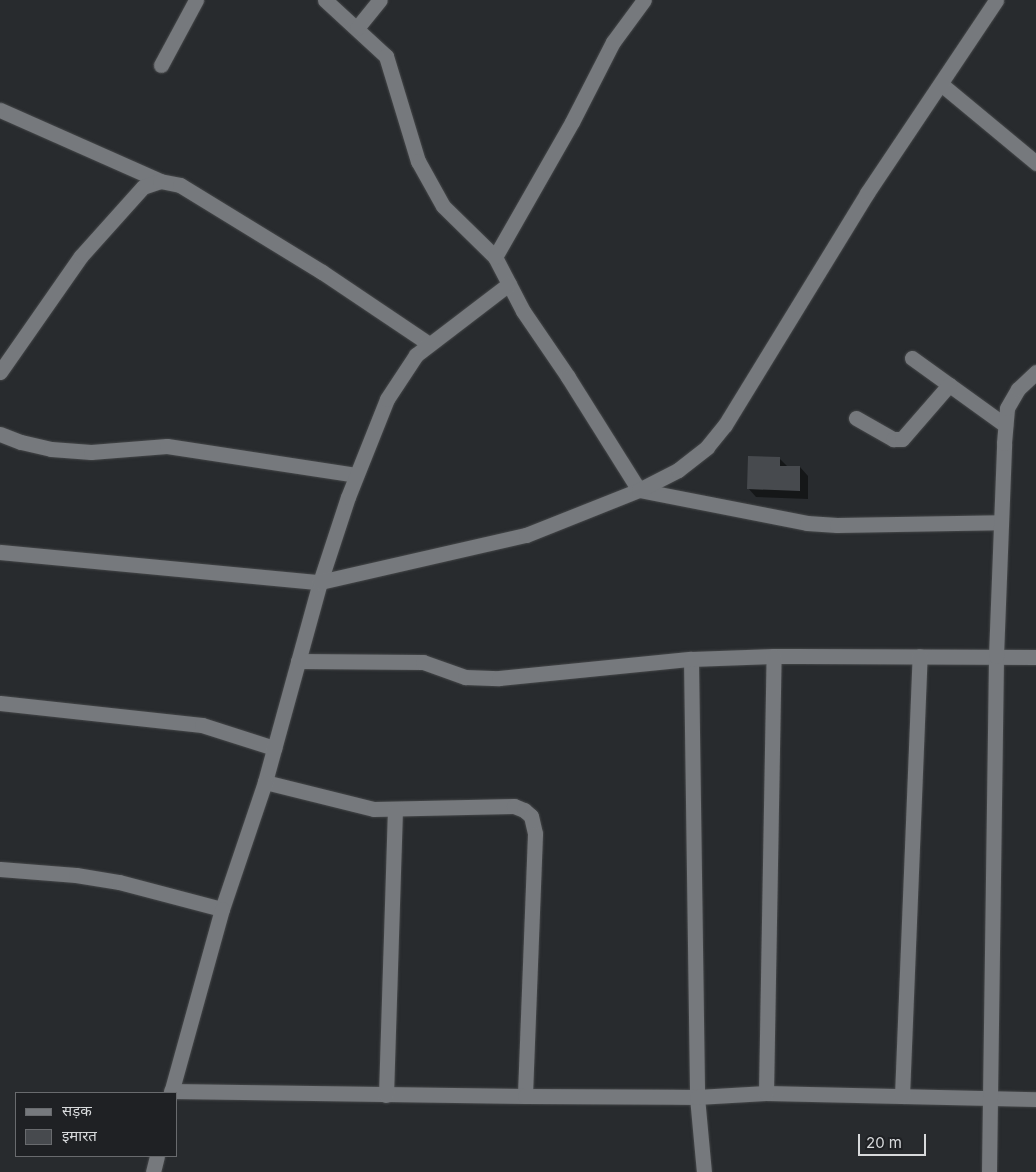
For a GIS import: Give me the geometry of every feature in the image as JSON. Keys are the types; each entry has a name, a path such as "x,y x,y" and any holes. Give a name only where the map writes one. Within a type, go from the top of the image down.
{"street":[{"path":"161,65 196,0"},
{"path":"325,0 386,56 418,161 443,206 495,257 523,311 568,377 639,490 807,523 837,525 1001,522"},
{"path":"357,28 380,0"},
{"path":"495,257 572,122 613,42 644,0"},
{"path":"0,552 320,582 526,535 639,490 678,470 707,447 725,426 867,193 996,0"},
{"path":"941,84 1036,163"},
{"path":"0,110 160,181 180,185 322,272 430,344"},
{"path":"0,372 81,256 143,188 160,181"},
{"path":"171,1092 222,909 265,782 320,582 356,475 387,399 416,355 509,284"},
{"path":"912,358 1005,425"},
{"path":"989,1172 992,1098 996,656 1005,425 1007,408 1012,398 1036,372"},
{"path":"856,418 893,439 902,439 949,384"},
{"path":"0,434 51,450 91,452 167,446 356,475"},
{"path":"298,661 423,662 465,677 498,678 691,658 774,656 1036,657"},
{"path":"766,1094 774,656"},
{"path":"902,1096 920,656"},
{"path":"691,658 697,1097 704,1172"},
{"path":"0,704 202,725 274,748"},
{"path":"265,782 374,809 514,806 524,810 531,816 535,834 525,1096"},
{"path":"386,1095 395,809"},
{"path":"0,869 120,882 222,909"},
{"path":"178,1092 697,1097 766,1094 1036,1099"},
{"path":"153,1172 157,1157"}],"building":[{"path":"748,456 780,457 780,466 800,466 800,491 747,489"}]}
